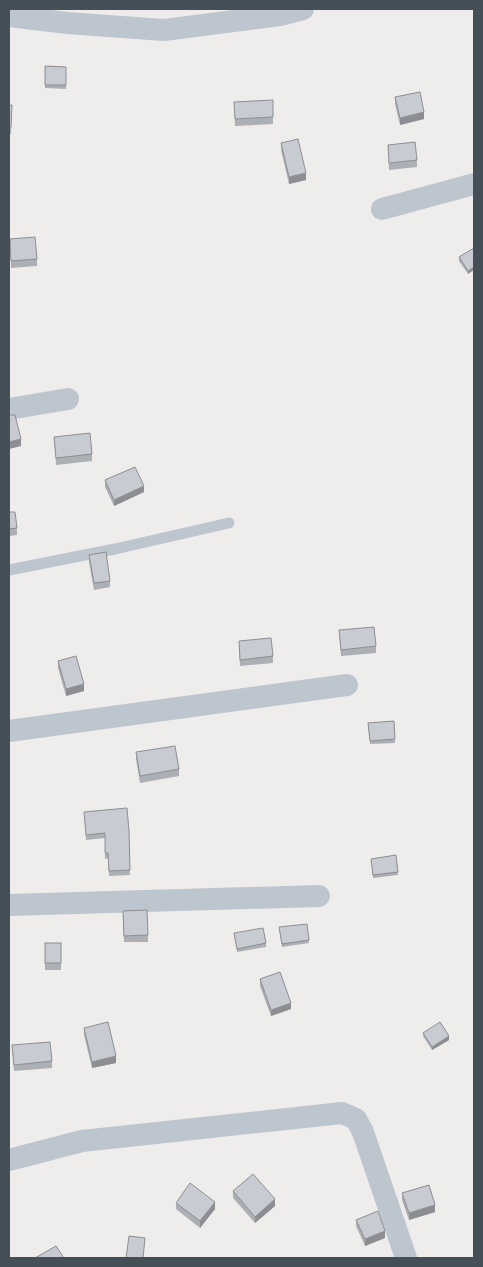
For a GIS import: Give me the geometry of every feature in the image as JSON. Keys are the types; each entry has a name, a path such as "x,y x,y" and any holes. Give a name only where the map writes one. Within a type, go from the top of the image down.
{"street":[{"path":"9,16 67,23 164,30 280,15 303,9"},
{"path":"382,209 474,184"},
{"path":"9,409 68,399"},
{"path":"9,732 348,685"},
{"path":"9,905 319,896"},
{"path":"9,1159 82,1141 342,1113 356,1119 362,1132 406,1258"}],"lane":[{"path":"9,570 115,549 229,523"}],"building":[{"path":"45,66 66,67 66,85 45,85"},
{"path":"420,92 424,112 400,118 395,97"},
{"path":"273,100 273,117 235,119 234,102"},
{"path":"9,105 12,105 11,127 9,127"},
{"path":"298,139 306,173 289,177 281,143"},
{"path":"415,142 417,160 389,163 388,145"},
{"path":"35,237 37,259 11,261 10,239"},
{"path":"474,248 474,267 468,271 459,257"},
{"path":"9,415 15,415 21,439 9,442"},
{"path":"90,433 92,454 56,458 54,437"},
{"path":"135,467 144,486 114,500 105,480"},
{"path":"9,512 15,512 17,528 9,529"},
{"path":"106,552 110,581 94,583 89,555"},
{"path":"374,627 376,646 341,650 339,630"},
{"path":"271,638 273,656 240,660 239,641"},
{"path":"76,656 84,684 66,689 58,661"},
{"path":"394,721 395,739 370,741 368,723"},
{"path":"175,746 179,769 140,776 136,752"},
{"path":"127,808 130,870 109,871 108,853 105,853 105,833 86,835 84,812"},
{"path":"396,855 398,872 373,875 371,859"},
{"path":"147,910 148,935 124,936 123,911"},
{"path":"307,924 309,940 282,944 279,927"},
{"path":"263,928 266,943 237,949 234,933"},
{"path":"45,943 61,943 61,963 45,963"},
{"path":"280,972 291,1003 271,1010 260,979"},
{"path":"108,1022 116,1056 92,1062 84,1028"},
{"path":"440,1022 449,1036 432,1047 423,1033"},
{"path":"50,1042 52,1061 14,1065 12,1045"},
{"path":"253,1174 275,1199 255,1217 233,1191"},
{"path":"190,1183 215,1202 200,1221 176,1203"},
{"path":"429,1185 435,1205 409,1213 402,1193"},
{"path":"378,1211 385,1231 365,1239 356,1220"},
{"path":"129,1236 145,1238 143,1258 126,1258"},
{"path":"56,1246 64,1258 35,1258"}]}
